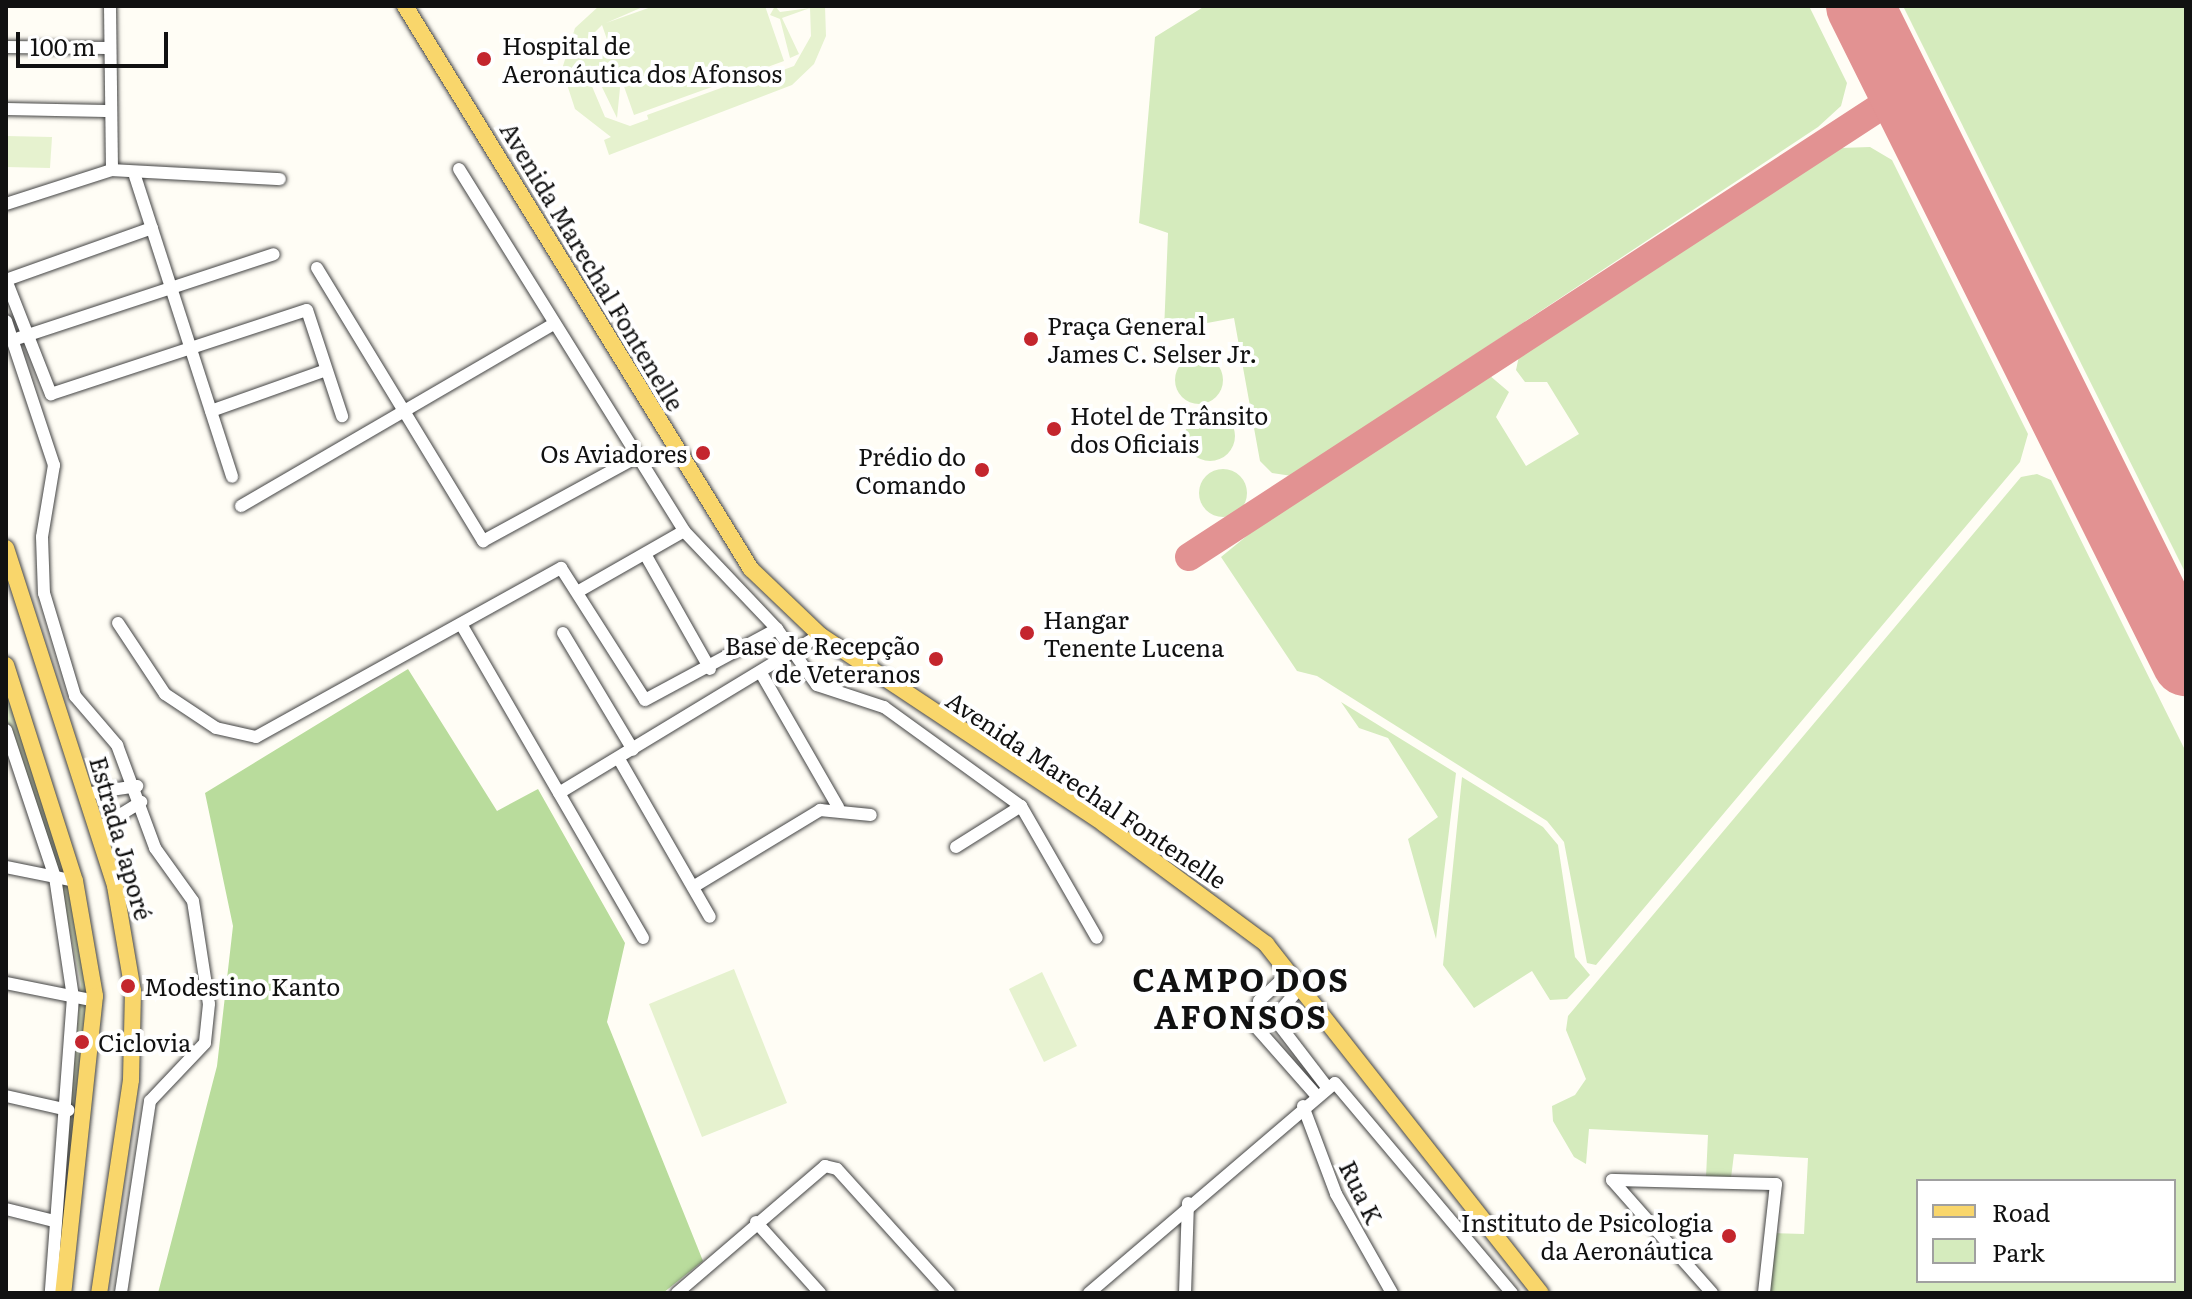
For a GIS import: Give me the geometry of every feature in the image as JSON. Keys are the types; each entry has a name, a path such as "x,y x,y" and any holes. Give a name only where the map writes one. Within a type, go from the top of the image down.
{"main road":[{"name":"Avenida Marechal Fontenelle","path":"405,6 751,569 820,635 1104,824 1249,930 1302,985 1541,1293"},
{"name":"Estrada Japoré","path":"6,548 97,829 128,948 134,1020 99,1293"},
{"path":"6,665 75,881 95,1001 63,1293"}],"street":[{"path":"110,6 106,111 112,170"},
{"path":"6,47 108,48"},
{"path":"6,109 106,111"},
{"path":"459,169 552,325 684,531 777,629 817,685 884,707 1021,806 1097,938"},
{"path":"6,204 112,170 135,176 280,179"},
{"path":"135,176 232,477"},
{"path":"152,228 6,280 54,395 307,310 342,416"},
{"path":"12,341 274,254"},
{"path":"317,268 400,412 483,541 637,457"},
{"path":"6,321 55,473 42,537 44,593 75,696 117,745 137,786 155,848 198,914 208,1024 196,1056 150,1101 121,1293"},
{"path":"241,506 552,325"},
{"path":"211,411 326,370"},
{"path":"579,591 684,531"},
{"path":"645,554 710,669"},
{"path":"118,623 165,694 216,728 256,737 556,569 564,569 579,591 645,700 710,669 777,629"},
{"path":"461,624 643,938"},
{"path":"563,633 633,750"},
{"path":"559,793 794,655 820,635"},
{"path":"761,673 838,807"},
{"path":"6,730 11,757 55,877 73,997 68,1110 54,1221 51,1293"},
{"path":"619,759 710,917"},
{"path":"85,794 137,786"},
{"path":"97,829 141,802"},
{"path":"956,847 1021,806"},
{"path":"693,887 820,810 838,807 871,815"},
{"path":"6,867 75,881"},
{"path":"1290,972 1259,1001 1255,1019 1293,1071 1316,1095"},
{"path":"6,983 95,1001"},
{"path":"1255,1019 1274,1018 1302,985"},
{"path":"1274,1018 1330,1085"},
{"path":"1293,1071 1306,1060"},
{"path":"1089,1293 1188,1203 1316,1095 1330,1085 1342,1085 1512,1293"},
{"path":"6,1096 68,1110"},
{"name":"Rua K","path":"1303,1106 1336,1194 1392,1293"},
{"path":"685,1290 818,1168 837,1169 949,1293"},
{"path":"1712,1293 1612,1180 1776,1184 1764,1293"},
{"path":"1185,1293 1188,1203"},
{"path":"6,1209 54,1221"},
{"path":"756,1222 820,1293"}],"green space":[{"path":"599,6 645,6 606,23 654,6 765,6 784,61 634,115 621,78 617,118 599,81 591,84 605,117 630,126 794,66 811,36 810,8 825,6 826,36 814,64 792,85 609,155 604,140 611,137 575,109 562,69 575,28","holes":["602,25 610,48 582,53 587,40"]},
{"path":"775,6 780,12 810,8 782,18 799,54 790,58 780,19 770,15"},
{"path":"1205,6 1809,6 1847,83 1841,106 1818,127 1292,476 1272,473 1260,461 1234,318 1164,331 1168,233 1139,223 1155,37"},
{"path":"1903,6 2186,6 2186,574"},
{"path":"765,72 767,78 649,121 647,115"},
{"path":"6,136 52,137 50,168 6,167"},
{"path":"1870,147 1892,160 2028,434 2020,462 1596,965 1587,963 1564,842 1547,821 1317,676 1297,671 1221,557 1270,517 1489,375 1509,392 1496,417 1526,466 1579,434 1547,382 1525,382 1516,370 1519,356 1840,148"},
{"path":"1199,356 1208,357 1216,363 1222,371 1222,389 1216,397 1208,403 1199,404 1190,403 1182,397 1176,389 1175,380 1176,371 1182,363 1190,357"},
{"path":"1210,411 1228,418 1235,436 1228,454 1210,461 1192,454 1185,436 1192,418"},
{"path":"1223,469 1240,476 1247,493 1240,510 1223,517 1206,510 1199,493 1206,476"},
{"path":"2037,474 2051,480 2186,752 2186,1293 1770,1293 1774,1233 1804,1234 1808,1158 1734,1154 1731,1178 1706,1177 1708,1135 1589,1129 1586,1164 1574,1157 1553,1121 1552,1106 1575,1095 1586,1079 1566,1030 1568,1016 2021,477"},
{"path":"408,669 497,811 538,789 625,943 607,1022 703,1261 663,1293 158,1293 217,1066 233,926 205,793"},
{"name":"Ciclovia","path":"6,693 73,889 88,984 85,1099 54,1293 81,984 62,893 6,716"},
{"path":"1341,702 1456,773 1436,939 1408,839 1438,817 1388,738 1359,728"},
{"path":"1462,777 1543,827 1558,845 1575,957 1590,975 1567,999 1550,1000 1532,971 1474,1008 1443,965"},
{"path":"734,969 787,1103 702,1137 649,1004"},
{"path":"1042,972 1077,1046 1044,1062 1009,989"}],"taxiway":[{"path":"1189,557 1903,92"}],"runway":[{"path":"1860,6 2186,662"}],"place":[{"name":"Hospital de Aeronáutica dos Afonsos","path":"484,59"},
{"name":"Praça General James C. Selser Jr.","path":"1031,339"},
{"name":"Hotel de Trânsito dos Oficiais","path":"1054,429"},
{"name":"Os Aviadores","path":"703,453"},
{"name":"Prédio do Comando","path":"982,470"},
{"name":"Hangar Tenente Lucena","path":"1027,633"},
{"name":"Base de Recepção de Veteranos","path":"936,659"},
{"name":"Modestino Kanto","path":"128,986"},
{"name":"Ciclovia","path":"82,1042"},
{"name":"Instituto de Psicologia da Aeronáutica","path":"1729,1236"}],"district":[{"name":"CAMPO DOS AFONSOS","path":"1241,998"}]}
